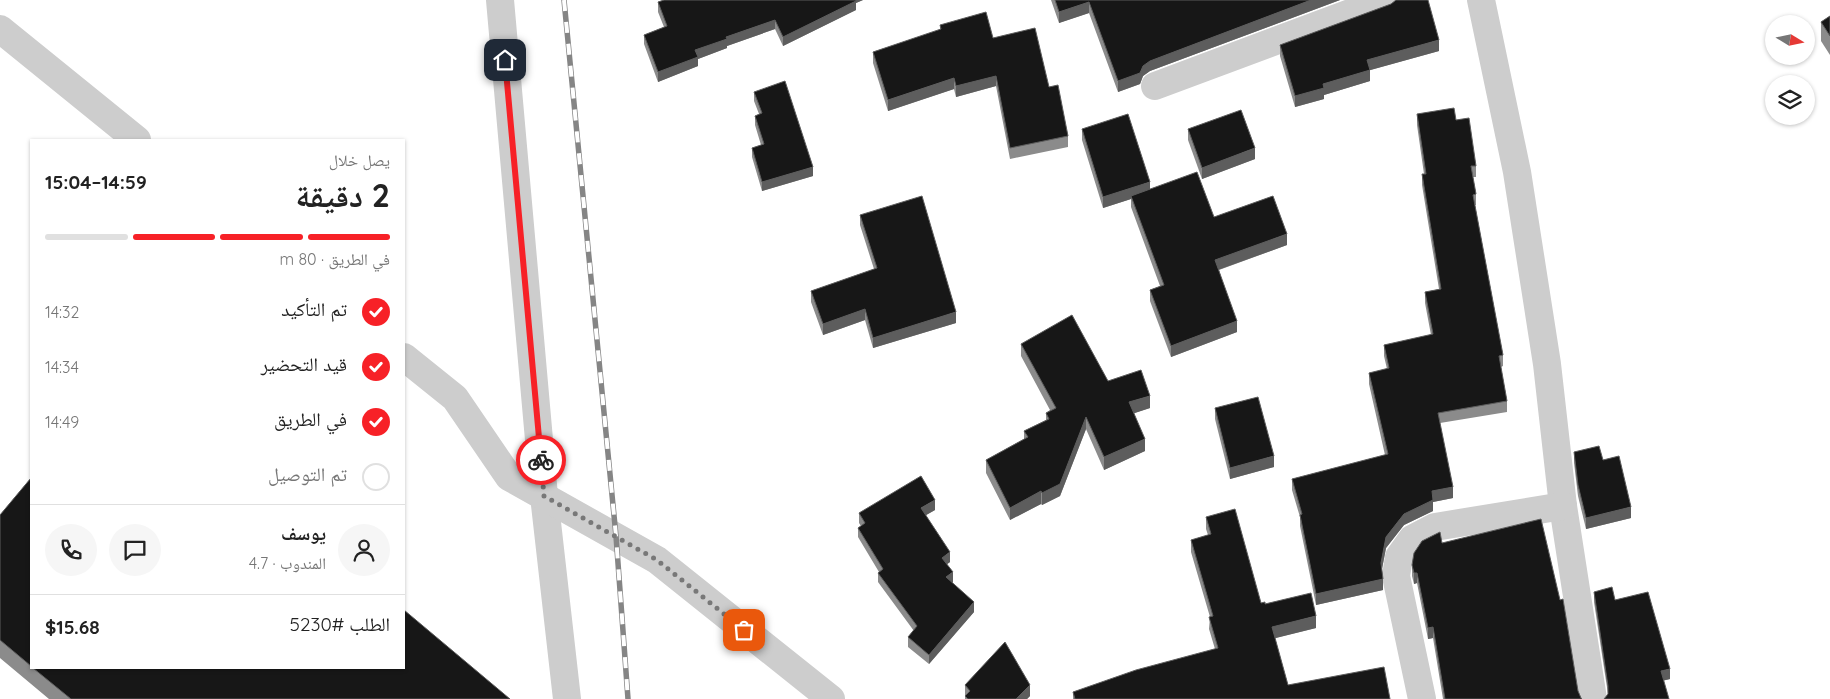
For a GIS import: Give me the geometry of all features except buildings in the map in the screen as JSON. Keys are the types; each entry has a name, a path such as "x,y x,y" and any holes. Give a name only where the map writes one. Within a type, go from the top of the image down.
{"street":[{"path":"500,0 544,496 567,699"},
{"path":"1155,86 1385,0"},
{"path":"1481,0 1520,192 1547,364 1563,506 1593,699"},
{"path":"0,29 136,139"},
{"path":"405,358 454,398 509,477 657,560 831,699"},
{"path":"1422,699 1396,576 1399,557 1412,539 1434,527 1563,506"}],"railway":[{"path":"564,0 616,536 628,699"}],"way so far":[{"path":"541,460 544,496 657,560 744,630"}],"route":[{"path":"505,60 541,460"}]}
